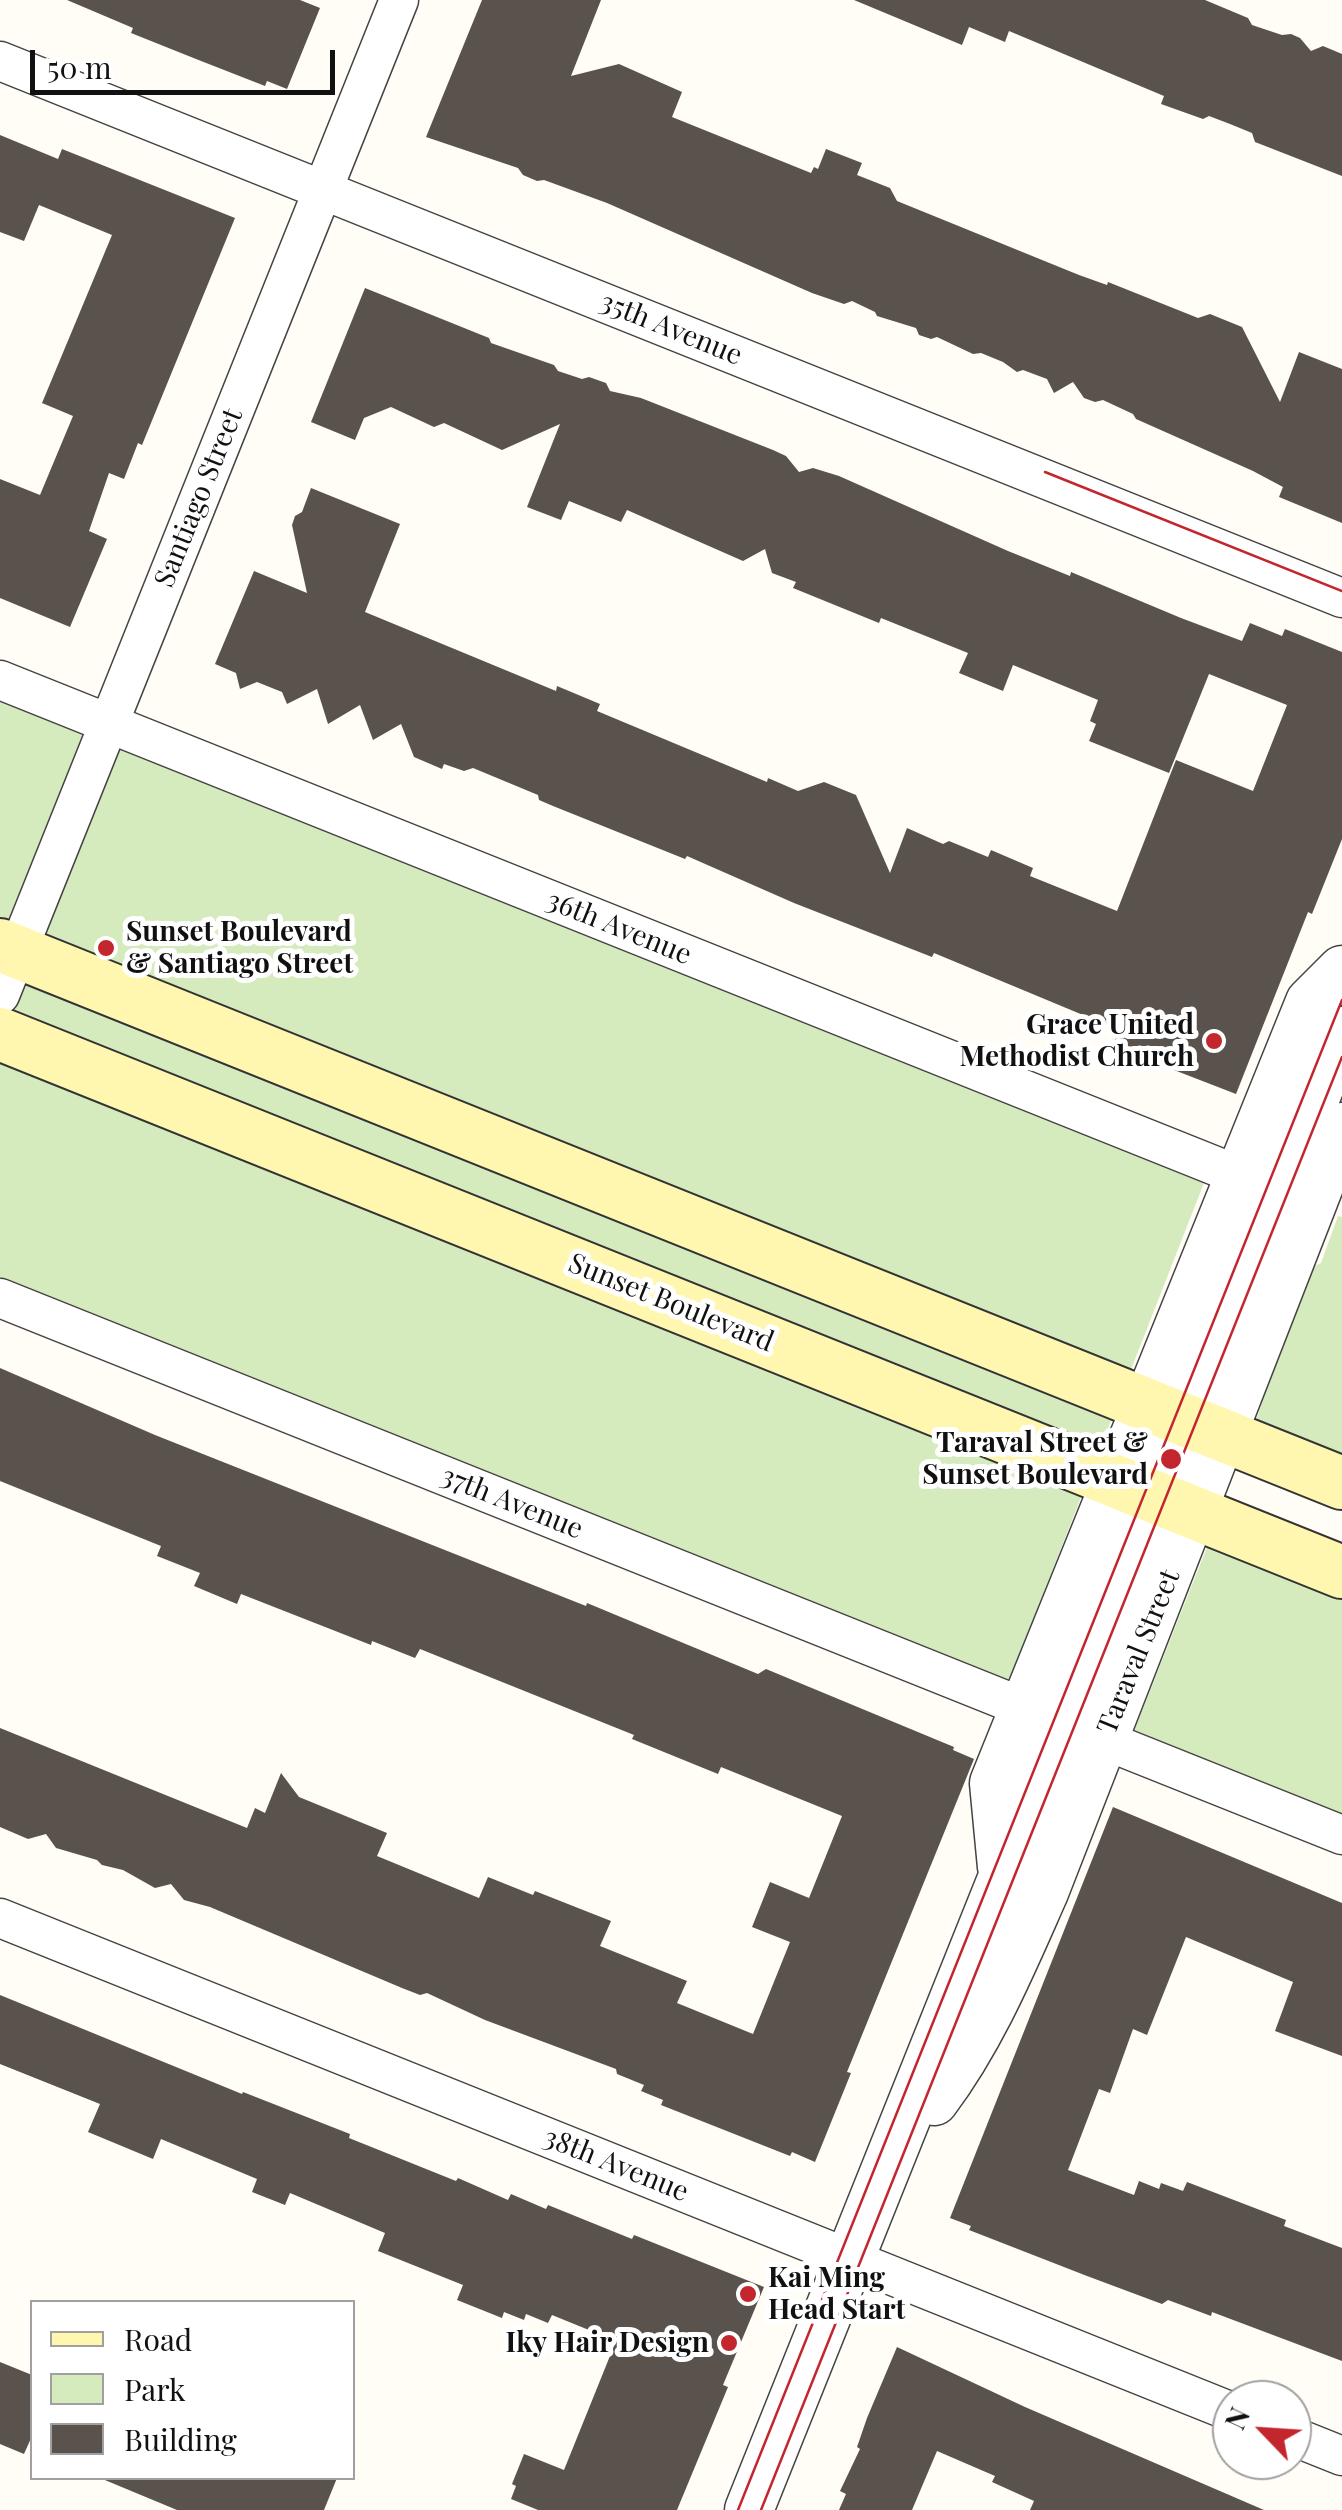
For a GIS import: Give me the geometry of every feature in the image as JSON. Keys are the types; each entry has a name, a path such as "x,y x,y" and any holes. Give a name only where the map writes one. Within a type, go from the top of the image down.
{"main road":[{"path":"6,964 1342,1482"},
{"name":"Sunset Boulevard","path":"0,1034 1342,1572"}],"street":[{"name":"Santiago Street","path":"6,964 108,724 398,0"},
{"name":"35th Avenue","path":"0,61 1342,598"},
{"name":"36th Avenue","path":"0,680 1238,1175"},
{"name":"Taraval Street","path":"892,2154 963,2063 1044,1892 1104,1740 1155,1497 1185,1419 1238,1175 1310,1002 1342,970"},
{"name":"Taraval Street","path":"750,2510 1342,1030"},
{"name":"Taraval Street","path":"1185,1419 1326,1211 1342,1127"},
{"name":"37th Avenue","path":"0,1298 1025,1708"},
{"name":"Taraval Street","path":"1004,1876 994,1782 1025,1708 1155,1497"},
{"path":"1104,1740 1342,1835"},
{"name":"38th Avenue","path":"0,1918 1212,2404"},
{"path":"1312,2444 1342,2456"}],"green space":[{"path":"0,680 1211,1165 1002,1699 0,1298"},
{"path":"1338,1216 1342,1217 1342,1482 1248,1445 1306,1270 1321,1263"},
{"path":"1217,1522 1342,1572 1342,1835 1127,1749"}],"building":[{"path":"67,0 300,0 320,8 287,89 267,81 265,86 131,33 133,28"},
{"path":"482,0 601,0 571,76 619,64 682,92 672,117 811,173 814,167 818,169 826,149 862,163 857,175 890,188 897,201 1079,275 1107,285 1108,282 1198,318 1210,314 1242,327 1280,402 1299,352 1342,369 1342,523 1279,497 1283,487 1253,471 1136,419 1103,400 1084,398 1073,382 1054,393 1047,379 1023,370 1017,372 1003,362 981,353 973,354 937,337 919,335 916,328 877,316 852,301 844,304 812,293 607,203 544,180 537,181 518,168 426,137"},
{"path":"854,0 1205,0 1248,18 1252,25 1300,38 1311,51 1323,46 1342,54 1342,176 1255,142 1252,133 1230,124 1161,104 1164,96 1009,31 1005,42 969,27 962,45"},
{"path":"0,135 58,159 62,149 235,218 142,445 138,443 124,479 109,473 89,531 107,539 70,627 0,598 0,479 40,495 73,416 42,403 112,235 39,205 24,241 0,232"},
{"path":"365,288 489,338 491,343 554,365 558,371 606,383 610,391 641,398 773,450 786,456 799,472 813,468 839,476 1008,551 1070,576 1071,572 1242,641 1250,623 1282,636 1285,629 1342,652 1342,839 1312,914 1308,912 1236,1094 1112,1046 1119,1030 934,953 932,957 794,903 687,856 685,859 553,806 539,800 538,795 473,768 464,771 444,764 442,769 414,757 401,724 373,740 360,705 328,724 317,689 287,704 282,692 257,682 240,689 236,673 215,664 254,571 307,593 292,525 311,488 400,524 365,612 556,691 557,686 600,704 597,711 767,782 768,778 798,791 824,782 856,795 890,873 907,828 988,857 991,850 1033,868 1030,876 1117,911 1176,760 1253,791 1287,705 1209,674 1169,773 1089,741 1096,724 1090,721 1098,700 1013,665 1003,691 959,673 968,653 793,588 796,582 772,573 765,549 743,561 627,510 621,522 569,501 561,520 527,507 560,424 502,450 444,423 434,427 391,407 364,418 355,440 311,422"},
{"path":"0,1368 155,1435 758,1674 766,1669 954,1747 953,1750 974,1759 847,2072 851,2073 815,2162 792,2152 790,2156 661,2105 663,2100 641,2091 644,2085 617,2074 616,2069 184,1900 171,1884 155,1888 123,1870 56,1848 46,1834 28,1839 0,1827 0,1728 247,1828 255,1808 265,1813 281,1773 299,1797 387,1833 377,1856 479,1898 488,1877 611,1921 600,1946 687,1981 677,2003 753,2034 790,1942 752,1927 770,1882 809,1898 842,1816 721,1767 718,1774 632,1739 634,1735 420,1649 415,1658 241,1594 237,1604 194,1586 200,1573 157,1556 161,1546 0,1481"},
{"path":"1113,1807 1342,1903 1342,2056 1275,2031 1293,1982 1186,1937 1147,2035 1133,2029 1110,2093 1099,2089 1068,2170 1134,2195 1139,2181 1159,2189 1161,2183 1183,2191 1187,2182 1286,2220 1284,2226 1342,2248 1342,2361 1212,2312 1211,2316 1168,2300 1162,2304 969,2230 971,2226 950,2218"},
{"path":"0,1995 350,2134 349,2138 456,2181 458,2178 508,2200 511,2194 546,2209 548,2205 764,2287 677,2510 538,2510 511,2499 516,2486 512,2484 524,2454 564,2470 616,2341 552,2315 548,2323 526,2314 524,2320 504,2312 502,2318 457,2300 463,2285 378,2251 385,2233 290,2193 285,2205 252,2192 257,2179 161,2139 153,2159 88,2132 100,2104 0,2064"},
{"path":"897,2347 1264,2510 1030,2510 1034,2501 992,2482 995,2476 937,2451 912,2510 839,2510 846,2494 840,2491 860,2449 857,2447 867,2418"},
{"path":"0,2362 30,2374 30,2440 24,2454 0,2444"},
{"path":"105,2480 336,2480 324,2510 177,2510"}],"tram line":[{"path":"1045,472 1342,591"},
{"path":"738,2510 1342,1000"},
{"path":"761,2510 1342,1057"}],"place":[{"name":"Sunset Boulevard & Santiago Street","path":"106,948"},
{"name":"Grace United Methodist Church","path":"1214,1041"},
{"name":"Taraval Street & Sunset Boulevard","path":"1171,1459"},
{"name":"Kai Ming Head Start","path":"748,2294"},
{"name":"Iky Hair Design","path":"729,2343"}]}
